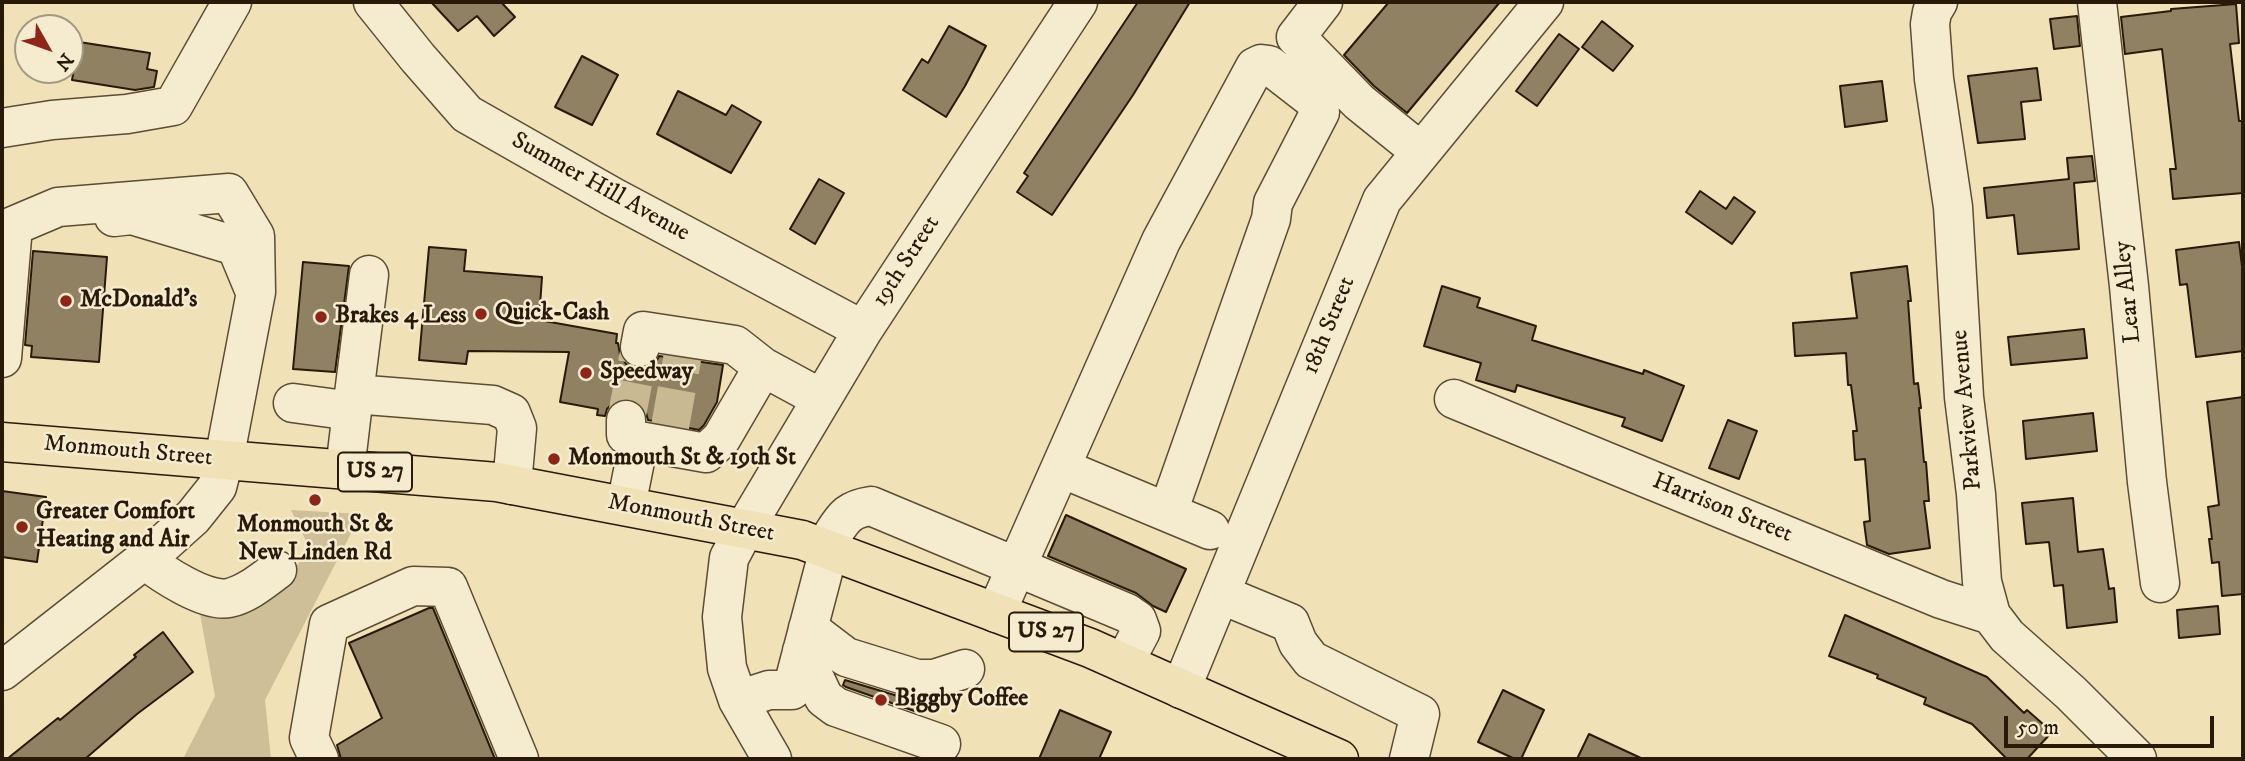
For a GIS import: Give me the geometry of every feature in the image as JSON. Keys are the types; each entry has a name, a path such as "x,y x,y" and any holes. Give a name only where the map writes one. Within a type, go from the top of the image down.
{"main road":[{"name":"Monmouth Street","path":"2,442 512,485 802,540 1090,648 1339,759"}],"street":[{"path":"2,128 173,106 232,2"},
{"name":"Summer Hill Avenue","path":"373,2 467,114 613,197 863,330"},
{"name":"19th Street","path":"772,759 738,700 727,668 722,617 729,558 863,330 1078,2"},
{"path":"1324,2 1296,37 1359,102 1421,152"},
{"name":"18th Street","path":"1181,689 1382,200 1544,2"},
{"name":"Parkview Avenue","path":"1938,2 1932,12 1930,24 1934,79 1953,207 1964,397 1976,494 1982,582 1992,615 2007,636 2071,693 2137,759"},
{"name":"Lear Alley","path":"2097,2 2160,583"},
{"path":"996,613 1161,242 1255,67 1261,64 1269,65 1318,103 1320,112 1273,203 1271,219 1168,512"},
{"path":"2,360 13,226 58,207 229,192 255,236 256,292 225,460 217,487 193,517 144,559 2,671"},
{"path":"345,470 369,275"},
{"path":"640,347 643,331 684,346 735,345 763,367 821,399"},
{"path":"626,506 650,433 706,453 721,439 763,367"},
{"name":"Harrison Street","path":"1454,399 1941,599 1992,615"},
{"path":"292,403 493,405 511,414 517,428 512,485"},
{"path":"1061,468 1210,530"},
{"path":"738,700 769,690 792,690 833,534 844,515 856,508 871,506 1127,613 1137,620 1141,631 1124,663"},
{"path":"144,559 162,574 205,595 226,599 247,592 277,570"},
{"path":"319,759 309,737 329,624 413,586 448,587 519,759"},
{"path":"1220,594 1290,623 1298,643 1311,660 1420,714 1409,759"},
{"path":"805,639 846,657 917,679 934,679 965,669"},
{"path":"805,639 824,698 836,707 941,744"}],"shaded area":[{"path":"291,510 361,514 265,700 271,759 183,759 215,696 200,614 226,616 272,596 310,549"}],"building":[{"path":"431,2 501,2 515,17 494,36 477,16 458,31"},
{"path":"1138,2 1190,2 1133,95 1052,215 1017,192 1028,176 1024,173"},
{"path":"1389,2 1500,2 1407,113 1374,86 1344,55"},
{"path":"2236,4 2239,43 2230,44 2239,121 2243,121 2243,193 2173,199 2170,169 2176,169 2162,49 2125,54 2121,17 2171,9"},
{"path":"2077,16 2080,46 2054,49 2050,19"},
{"path":"1602,21 1633,46 1613,71 1582,47"},
{"path":"949,26 986,46 946,117 903,90 922,59 928,63"},
{"path":"1559,34 1579,49 1537,106 1516,91"},
{"path":"84,43 150,53 147,69 157,71 154,87 135,90 84,82"},
{"path":"582,56 618,75 592,125 555,107"},
{"path":"2037,68 2041,100 2021,102 2025,139 1978,143 1968,76"},
{"path":"1882,81 1887,121 1845,127 1840,86"},
{"path":"678,91 726,115 732,105 761,122 731,173 657,134"},
{"path":"2092,156 2095,181 2074,183 2079,249 2018,254 2014,215 1987,218 1984,188 2069,179 2067,158"},
{"path":"819,179 844,193 815,244 790,229"},
{"path":"1700,191 1726,209 1734,197 1755,212 1732,244 1686,212"},
{"path":"2239,242 2243,274 2243,351 2196,357 2187,284 2180,285 2176,250"},
{"path":"429,247 466,250 464,271 542,277 539,320 617,334 616,343 620,355 626,364 635,368 648,367 656,362 659,356 723,365 717,402 704,425 699,430 648,420 645,409 636,401 627,398 615,401 607,409 605,416 597,415 598,409 560,402 569,352 468,351 466,364 419,360"},
{"name":"McDonald's","path":"33,251 107,257 99,362 31,357 32,346 25,345"},
{"name":"Brakes 4 Less","path":"303,262 349,266 335,372 293,369"},
{"path":"1907,266 1914,384 1918,383 1926,462 1929,501 1924,501 1930,548 1889,554 1867,545 1864,522 1870,521 1865,459 1855,460 1853,431 1857,431 1851,385 1848,385 1846,353 1795,356 1793,323 1857,318 1851,273"},
{"path":"1442,286 1480,298 1477,307 1536,326 1532,340 1643,374 1644,370 1684,386 1662,441 1622,426 1625,418 1517,385 1515,392 1476,380 1481,363 1424,346"},
{"path":"2084,329 2087,358 2011,365 2008,337"},
{"path":"2243,397 2243,594 2222,596 2219,562 2212,563 2209,539 2212,539 2208,507 2219,505 2207,402"},
{"path":"2093,413 2097,451 2026,459 2023,421"},
{"path":"1728,420 1757,431 1739,479 1709,468"},
{"name":"Greater Comfort Heating and Air","path":"2,491 46,497 37,562 2,557"},
{"path":"2073,498 2078,552 2103,549 2109,589 2114,588 2117,622 2067,628 2063,585 2054,586 2049,542 2026,544 2022,503"},
{"path":"1066,515 1186,569 1166,612 1136,593 1048,556"},
{"path":"2218,606 2220,634 2179,638 2177,610"},
{"path":"433,608 495,759 341,759 337,745 382,718 349,643"},
{"path":"1845,615 1987,677 2024,713 2027,710 2052,732 2027,759 2007,759 1972,724 1924,704 1926,698 1877,678 1878,675 1829,656"},
{"path":"163,632 193,672 137,714 85,759 7,759 58,718 60,720"},
{"path":"845,680 924,703 920,713 846,687 843,685"},
{"path":"1503,690 1544,710 1521,759 1515,759 1478,742"},
{"path":"1060,710 1111,732 1099,759 1039,759"},
{"path":"1589,734 1643,759 1577,759"}],"tunnel":[{"path":"626,420 640,347"},
{"path":"670,427 683,354"}],"place":[{"name":"McDonald's","path":"66,301"},
{"name":"Quick-Cash","path":"481,314"},
{"name":"Brakes 4 Less","path":"321,317"},
{"name":"Speedway","path":"586,373"},
{"name":"Monmouth St & 19th St","path":"554,459"},
{"name":"Monmouth St & New Linden Rd","path":"315,500"},
{"name":"Greater Comfort Heating and Air","path":"22,527"},
{"name":"Biggby Coffee","path":"881,700"}]}
